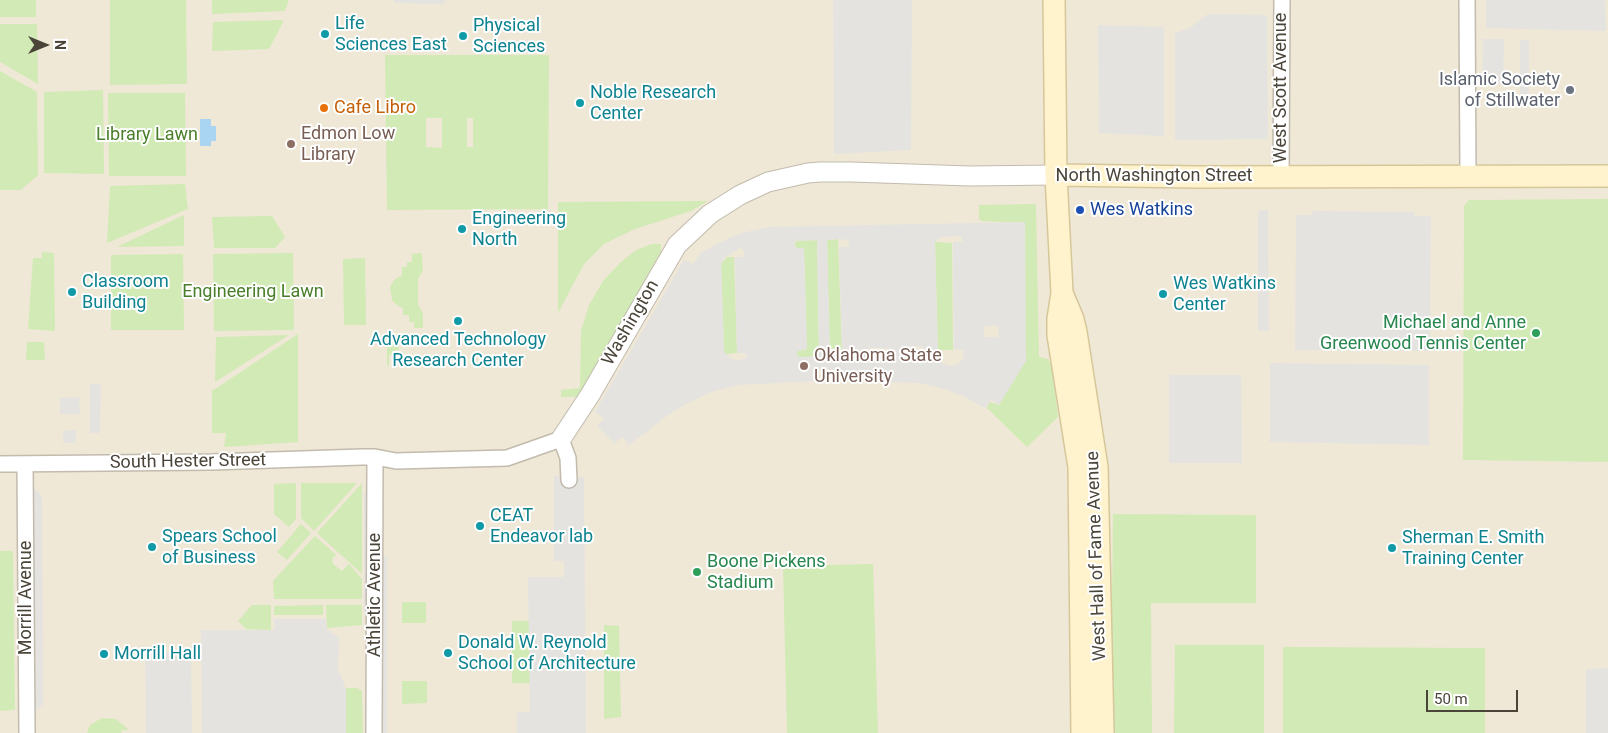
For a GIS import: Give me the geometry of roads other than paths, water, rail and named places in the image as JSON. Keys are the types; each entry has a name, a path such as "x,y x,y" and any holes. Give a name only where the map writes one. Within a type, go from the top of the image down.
{"main road":[{"name":"West Hall of Fame Avenue","path":"1054,0 1056,175 1062,293 1058,335 1079,467 1082,733"},
{"name":"North Washington Street","path":"1056,175 1281,177 1608,176"},
{"name":"West Hall of Fame Avenue","path":"1062,293 1073,319 1076,332 1097,466 1103,733"}],"street":[{"name":"West Scott Avenue","path":"1281,177 1282,0"},
{"path":"1467,0 1468,176"},
{"name":"North Washington Street","path":"710,214 740,195 768,182 808,174 838,172 970,176 1056,175"},
{"name":"Washington","path":"561,440 590,395 677,245 710,214"},
{"path":"561,440 568,458 569,480"},
{"name":"South Hester Street","path":"0,464 212,462 376,457 396,461 507,458 561,440"},
{"name":"Athletic Avenue","path":"374,733 376,457"},
{"name":"Morrill Avenue","path":"25,464 27,733"}],"water":[{"path":"200,119 211,119 211,126 216,126 216,141 211,141 211,146 200,146"}],"place":[{"name":"Life Sciences East","path":"325,34"},
{"name":"Physical Sciences","path":"463,36"},
{"name":"Islamic Society of Stillwater","path":"1570,90"},
{"name":"Noble Research Center","path":"580,103"},
{"name":"Cafe Libro","path":"324,108"},
{"name":"Edmon Low Library","path":"291,144"},
{"name":"Wes Watkins","path":"1080,210"},
{"name":"Engineering North","path":"462,229"},
{"name":"Classroom Building","path":"72,292"},
{"name":"Wes Watkins Center","path":"1163,294"},
{"name":"Advanced Technology Research Center","path":"458,321"},
{"name":"Michael and Anne Greenwood Tennis Center","path":"1536,333"},
{"name":"Oklahoma State University","path":"804,366"},
{"name":"CEAT Endeavor lab","path":"480,526"},
{"name":"Spears School of Business","path":"152,547"},
{"name":"Sherman E. Smith Training Center","path":"1392,548"},
{"name":"Boone Pickens Stadium","path":"697,572"},
{"name":"Donald W. Reynold School of Architecture","path":"448,653"},
{"name":"Morrill Hall","path":"104,654"}],"park label":[{"name":"Library Lawn","path":"147,135"},
{"name":"Engineering Lawn","path":"253,292"}]}
